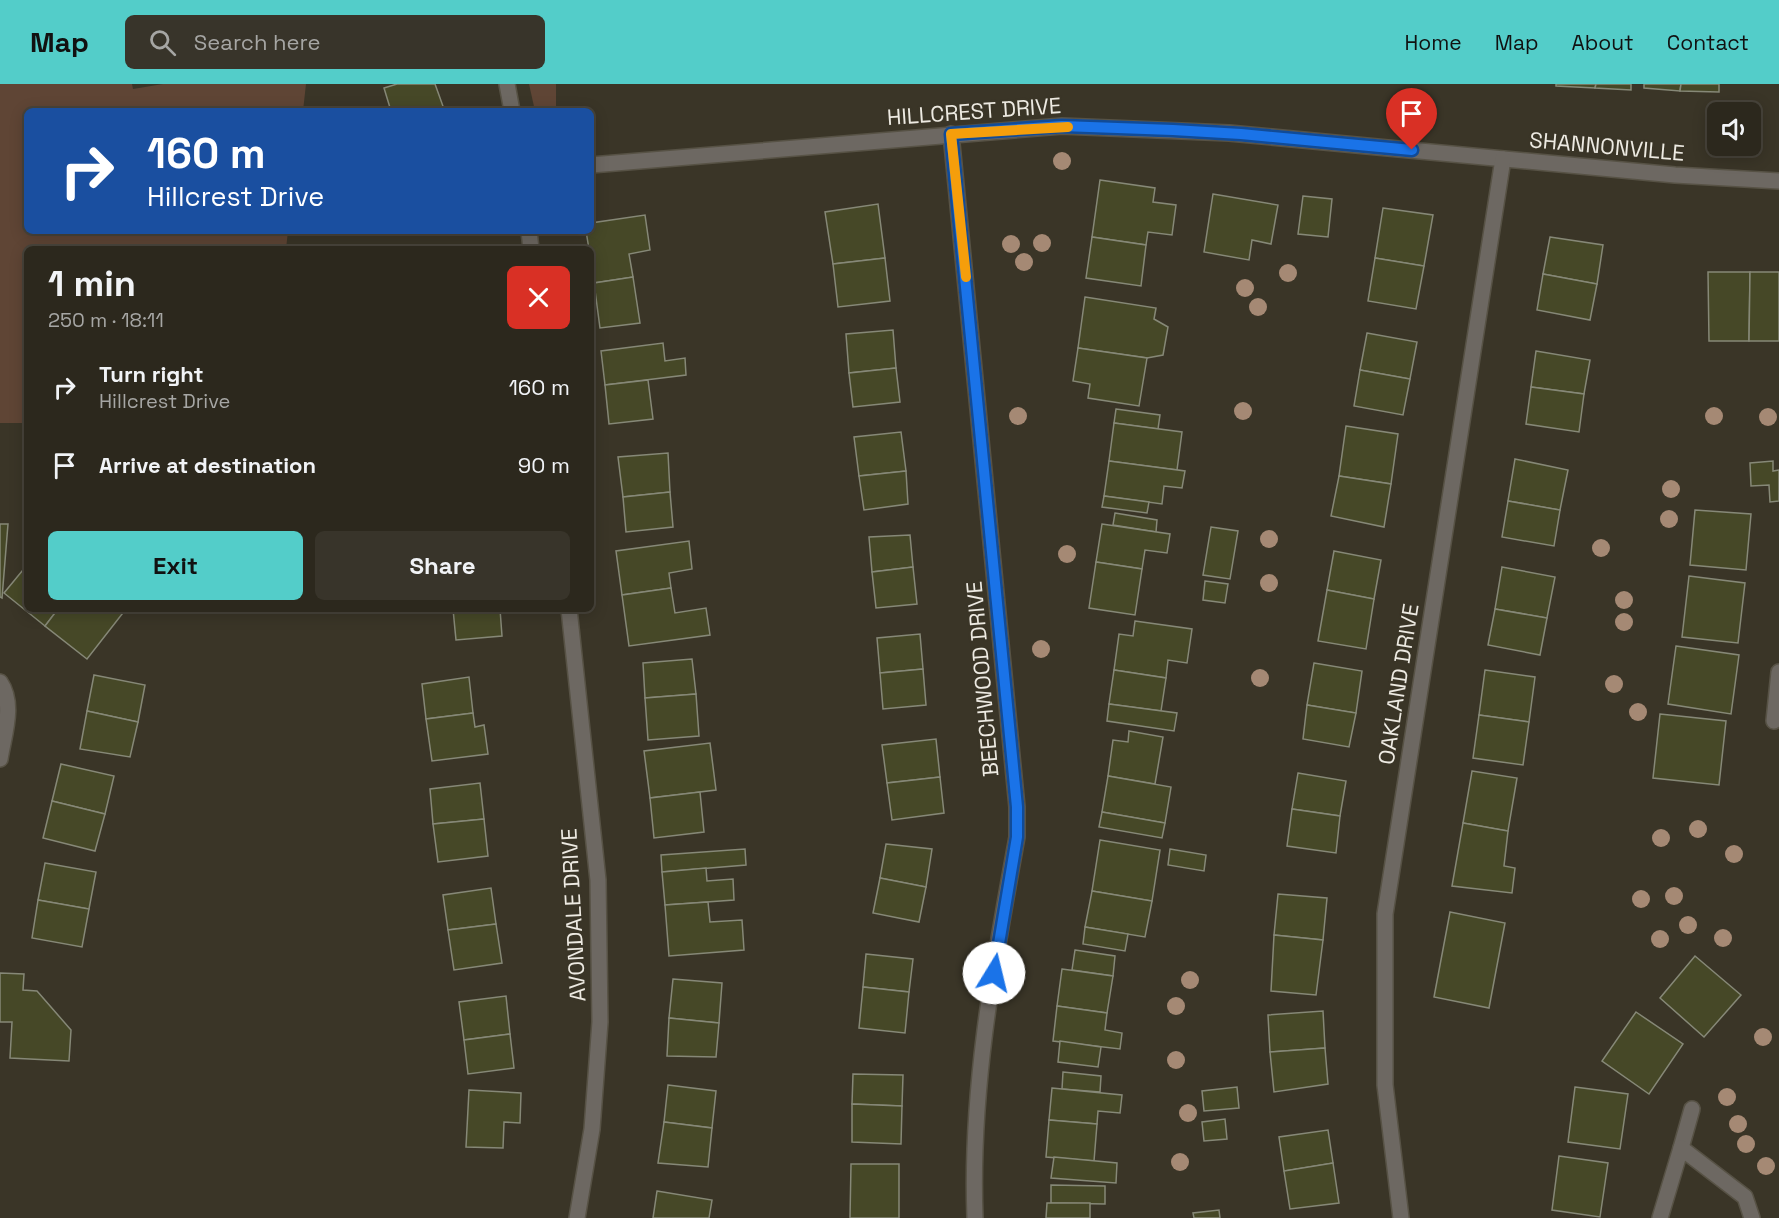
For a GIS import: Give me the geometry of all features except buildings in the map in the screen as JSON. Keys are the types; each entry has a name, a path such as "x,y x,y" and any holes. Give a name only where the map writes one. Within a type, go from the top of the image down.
{"street":[{"path":"507,84 511,108"},
{"name":"HILLCREST DRIVE","path":"594,165 1062,126 1254,135 1503,159"},
{"name":"BEECHWOOD DRIVE","path":"951,134 1017,807 1017,837 979,1064 975,1218"},
{"name":"SHANNONVILLE","path":"1503,159 1779,182"},
{"name":"OAKLAND DRIVE","path":"1401,1218 1385,1085 1385,914 1503,159"},
{"name":"AVONDALE DRIVE","path":"569,612 598,880 600,998 591,1129 577,1218"},
{"path":"1774,721 1779,672"},
{"path":"0,682 7,692 8,710 0,759"},
{"path":"1660,1218 1692,1109"},
{"path":"1681,1148 1745,1197 1752,1218"}],"shaded area":[{"path":"0,84 132,84 133,89 163,84 306,84 303,108 24,108 24,234 288,234 286,246 24,246 24,423 0,423"},
{"path":"529,84 556,84 556,108 534,108"}],"slow traffic":[{"path":"966,277 951,134 1068,127"}],"route":[{"path":"994,973 1017,837 1017,807 951,134 1062,126 1241,134 1412,150"}]}
